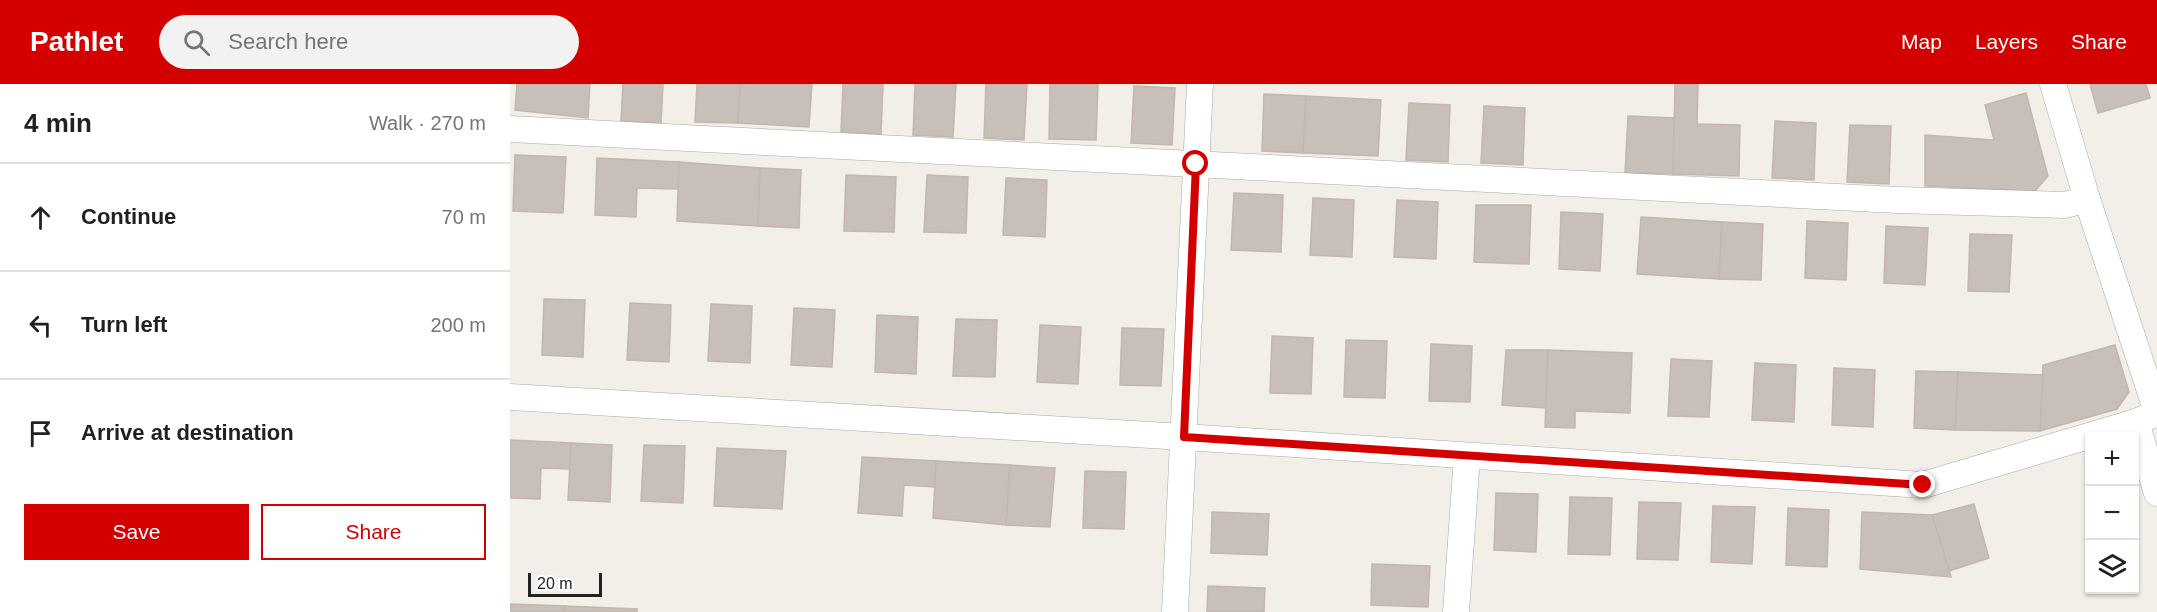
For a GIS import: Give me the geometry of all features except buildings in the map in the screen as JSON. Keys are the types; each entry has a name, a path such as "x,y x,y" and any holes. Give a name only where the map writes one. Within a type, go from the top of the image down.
{"street":[{"path":"1174,612 1200,84"},
{"path":"2054,84 2150,416 2157,493"},
{"path":"510,129 1908,200 2065,205 2087,199"},
{"path":"510,397 1184,437 1923,485 2150,416"},
{"path":"1456,612 1467,456"}],"route":[{"path":"1196,164 1184,437 1923,485"}]}
